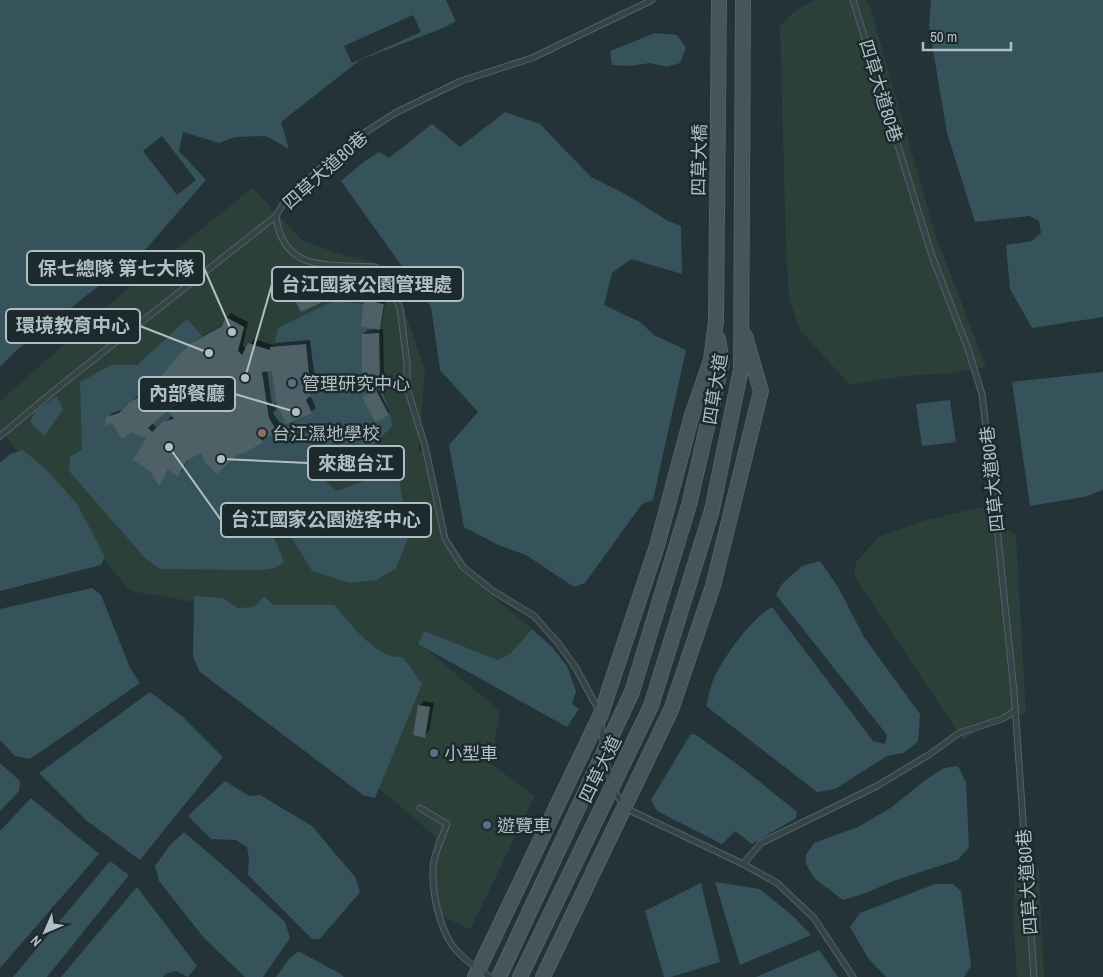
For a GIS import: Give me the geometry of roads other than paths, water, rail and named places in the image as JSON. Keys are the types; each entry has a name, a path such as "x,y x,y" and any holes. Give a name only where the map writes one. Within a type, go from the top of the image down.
{"street":[{"name":"四草大橋","path":"716,321 719,0"},
{"path":"740,319 743,0"},
{"name":"四草大道","path":"520,977 651,706 712,510 741,369 740,319"},
{"name":"四草大道","path":"543,977 625,808 674,701 713,586 761,391 740,319"},
{"name":"四草大道","path":"481,975 601,714 657,546 692,415 711,360 716,321"},
{"name":"四草大道","path":"499,977 632,692 688,505 722,362 716,321"}],"lane":[{"name":"四草大道80巷","path":"625,808 612,787 604,752 601,714 576,668 558,643 534,616 493,591 463,567 445,539 425,446 407,388 407,363 400,308 385,276 376,267 322,263 301,259 286,245 278,231 276,216 286,200 350,142 397,112 461,81 532,58 652,0"},
{"name":"四草大道80巷","path":"854,0 932,256 968,349 982,394 1015,711 1034,977"},
{"path":"0,436 67,380 276,216"},
{"path":"743,864 761,843 877,786 930,754 959,733 1002,719 1015,711"},
{"path":"420,808 447,824 434,859 432,885 439,915 452,944 481,975"},
{"path":"625,808 743,864 777,883 814,918 853,977"}],"water":[{"path":"0,0 497,0 443,28 360,60 281,122 289,149 266,136 235,137 219,143 183,132 179,151 206,180 145,250 19,348 0,367"},
{"path":"931,0 1103,0 1103,317 1032,328 1010,289 1006,245 1032,241 1041,233 1039,221 1029,216 975,222 947,133 929,26"},
{"path":"655,33 677,35 686,48 680,63 667,67 650,63 630,66 612,65 610,51"},
{"path":"505,112 540,124 591,177 627,195 668,221 681,226 682,274 631,259 612,273 604,305 640,322 654,335 686,350 653,500 642,504 585,583 574,587 526,555 498,545 464,527 449,445 478,412 440,370 431,307 341,181 379,152 389,158 432,124 460,147"},
{"path":"333,301 364,304 381,334 382,389 391,416 392,426 366,453 330,450 326,482 337,491 392,471 399,478 408,538 396,568 376,580 350,583 312,571 287,530 296,525 298,517 284,505 264,512 284,562 275,568 261,570 160,569 145,558 69,471 70,457 82,449 80,382 111,365 137,365 187,319 203,337 222,326 226,317 244,327 238,351 242,355 248,343 270,350 270,347 274,346 278,328"},
{"path":"1103,372 1103,490 1084,497 1030,506 1012,382"},
{"path":"57,396 63,409 44,436 30,422 36,410"},
{"path":"950,400 956,442 922,446 916,404"},
{"path":"23,450 48,471 77,504 105,557 101,565 0,591 0,463 10,454"},
{"path":"820,561 838,587 864,637 920,714 918,742 903,753 887,756 835,789 817,792 706,706 713,680 728,654 756,619 772,607 873,741 885,744 887,735 776,595 781,585 802,566"},
{"path":"92,588 101,595 130,668 140,683 30,759 15,756 0,740 0,609"},
{"path":"194,596 222,598 238,608 254,607 264,596 273,605 334,605 374,647 393,657 403,657 422,684 375,798 363,795 200,672 193,657"},
{"path":"532,629 553,648 567,666 576,691 572,704 579,709 567,727 418,644 425,631 498,660 510,654"},
{"path":"150,692 183,717 223,757 140,860 87,821 39,773"},
{"path":"695,734 745,770 797,812 796,818 752,844 735,831 722,844 657,811 651,800 690,735"},
{"path":"0,763 20,781 19,791 0,811"},
{"path":"958,766 966,783 969,847 958,860 843,900 814,878 806,864 806,855 814,843 858,827 892,807 924,781 944,768"},
{"path":"225,781 249,796 260,795 312,826 355,877 360,892 320,939 312,939 248,875 249,859 247,847 236,840 211,839 188,816"},
{"path":"31,798 99,854 0,968 0,831"},
{"path":"184,832 285,922 290,938 263,977 245,977 204,938 159,881 155,866 170,845"},
{"path":"110,861 129,875 47,977 13,977"},
{"path":"715,882 760,889 795,918 811,935 740,965"},
{"path":"701,883 720,962 671,977 664,977 645,911"},
{"path":"935,884 953,884 961,891 971,966 964,977 886,977 868,958 850,927 860,913"},
{"path":"137,887 197,966 188,977 176,971 165,974 163,977 61,977"},
{"path":"819,950 838,977 756,977"},
{"path":"298,951 344,977 276,977 289,959"}],"place":[{"name":"保七總隊 第七大隊","path":"232,332"},
{"name":"環境教育中心","path":"209,353"},
{"name":"台江國家公園管理處","path":"245,378"},
{"name":"管理研究中心","path":"292,383"},
{"name":"內部餐廳","path":"296,412"},
{"name":"台江濕地學校","path":"262,433"},
{"name":"台江國家公園遊客中心","path":"169,447"},
{"name":"來趣台江","path":"221,459"},
{"name":"小型車","path":"434,753"},
{"name":"遊覽車","path":"487,825"}]}
